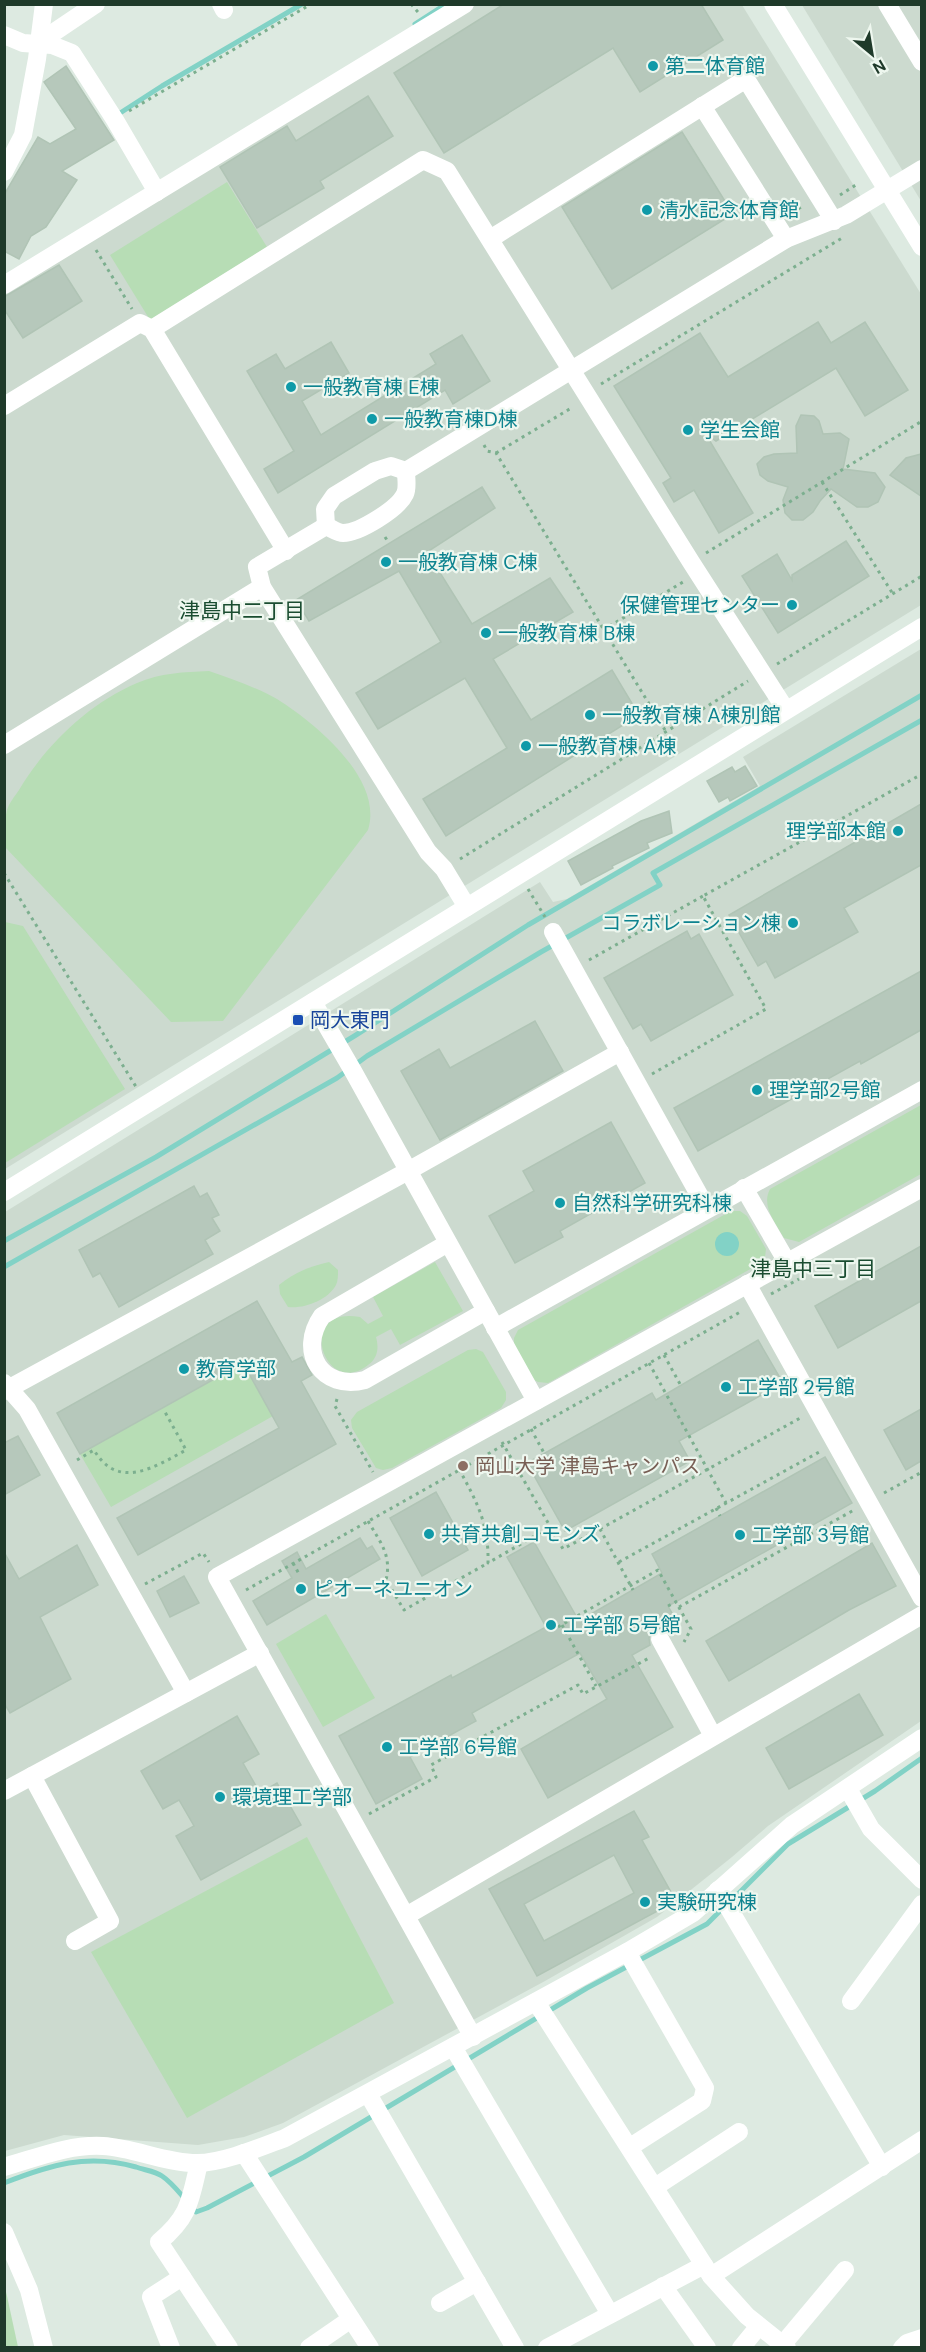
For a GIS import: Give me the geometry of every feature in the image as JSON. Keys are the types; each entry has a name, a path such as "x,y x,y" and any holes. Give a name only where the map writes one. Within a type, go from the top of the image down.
{"street":[{"path":"4,172 23,135 44,4"},
{"path":"39,43 96,4"},
{"path":"4,285 87,235 155,187 465,4"},
{"path":"773,4 921,247"},
{"path":"886,4 921,62"},
{"path":"4,35 23,43 52,45 72,53 155,187"},
{"path":"490,239 746,79 834,220"},
{"path":"702,106 786,239"},
{"path":"4,406 146,326 423,160 447,171 694,568 786,710"},
{"path":"326,526 325,509 334,496 375,471 391,466 406,471 786,239 834,220 921,169"},
{"path":"146,326 286,550"},
{"path":"326,526 341,533 358,530 399,505 406,492 406,471"},
{"path":"326,526 257,567 262,587 428,852 444,869 467,907"},
{"path":"4,745 262,587"},
{"path":"4,1192 921,627"},
{"path":"557,939 707,1209"},
{"path":"313,1002 536,1401"},
{"path":"186,1693 27,1409 6,1387 408,1171 620,1052"},
{"path":"495,1328 921,1090"},
{"path":"744,1188 787,1262"},
{"path":"473,2037 217,1577 921,1188"},
{"path":"448,1243 321,1316 312,1334 312,1354 323,1372 342,1382 365,1380 486,1311"},
{"path":"747,1284 921,1598"},
{"path":"406,1916 921,1615"},
{"path":"663,1646 713,1736"},
{"path":"4,1791 260,1653"},
{"path":"4,2167 68,2148 102,2146 158,2158 199,2163 244,2153 375,2106 459,2057 473,2037 541,2010 632,1960 693,1913 724,1899 792,1825 854,1799 921,1738"},
{"path":"32,1776 110,1921 75,1941"},
{"path":"854,1799 871,1829 921,1880"},
{"path":"724,1899 882,2167"},
{"path":"851,2001 921,1904"},
{"path":"630,2147 702,2101 705,2088 632,1960"},
{"path":"541,2010 707,2271 747,2316 785,2346 845,2270"},
{"path":"459,2057 610,2314"},
{"path":"375,2106 515,2348"},
{"path":"655,2187 739,2132"},
{"path":"547,2348 663,2286 707,2271 882,2167 921,2140"},
{"path":"244,2153 370,2348"},
{"path":"199,2163 189,2204 173,2230 159,2242 229,2348"},
{"path":"4,2232 29,2290 44,2348"},
{"path":"171,2348 151,2297 182,2277"},
{"path":"440,2303 477,2282"},
{"path":"663,2286 707,2348"},
{"path":"309,2348 351,2319"},
{"path":"741,2348 759,2326"},
{"path":"902,2348 921,2339"}],"path":[{"path":"120,117 311,4"},
{"path":"87,235 146,326"},
{"path":"474,430 487,451 496,453 588,398 600,385 847,236"},
{"path":"603,630 822,482 921,421"},
{"path":"496,453 665,730"},
{"path":"822,482 893,594"},
{"path":"444,869 665,730 921,576"},
{"path":"574,968 921,774"},
{"path":"4,873 147,1104"},
{"path":"520,874 541,910"},
{"path":"637,1082 766,1008 703,896"},
{"path":"230,1599 808,1274"},
{"path":"638,1344 726,1503"},
{"path":"664,1355 680,1384"},
{"path":"342,1382 335,1406 381,1486"},
{"path":"493,1425 563,1549 816,1410"},
{"path":"61,1469 94,1450 102,1464 123,1472 136,1472 159,1465 186,1450 165,1412"},
{"path":"531,1429 544,1453"},
{"path":"618,1563 835,1443"},
{"path":"459,1469 486,1524 489,1546 488,1563"},
{"path":"679,1608 921,1472"},
{"path":"716,1508 720,1516"},
{"path":"368,1521 387,1554 389,1567 386,1580 404,1610 550,1527"},
{"path":"600,1528 632,1588"},
{"path":"130,1592 203,1553 217,1577"},
{"path":"293,1563 299,1574"},
{"path":"354,1823 436,1777 431,1765 578,1685 583,1694 647,1657 654,1659 663,1646 685,1642 692,1629 658,1570 632,1588 560,1626 596,1686"},
{"path":"668,1606 676,1601"}],"shaded area":[{"path":"474,5 742,5 921,294 921,605 5,1169 5,293"},
{"path":"802,5 921,5 921,201"},
{"name":"岡山大学 津島キャンパス","path":"921,649 921,1721 768,1826 657,1917 545,1981 283,2123 244,2137 198,2145 64,2135 5,2151 5,1212 540,882 553,902 567,899 760,786 743,757"}],"green space":[{"path":"227,182 267,247 150,320 110,255"},
{"path":"209,671 277,699 310,722 343,754 366,791 370,811 368,830 223,1021 171,1022 5,847 5,819 11,802 42,757 85,714 119,692 154,677"},
{"path":"5,922 23,926 125,1089 5,1163"},
{"path":"921,1105 921,1174 799,1242 784,1238 768,1208 770,1189"},
{"path":"731,1211 740,1211 747,1216 766,1249 761,1263 548,1383 532,1379 514,1347 514,1338 518,1330"},
{"path":"329,1262 338,1270 337,1282 332,1290 315,1302 301,1307 288,1307 280,1294 279,1285 302,1270"},
{"path":"435,1262 463,1311 400,1345 391,1329 376,1337 377,1349 374,1359 368,1365 352,1372 339,1371 329,1362 323,1350 322,1336 327,1324 340,1317 360,1317 368,1324 383,1316 373,1297"},
{"path":"476,1349 483,1352 506,1392 506,1400 501,1408 392,1468 383,1470 376,1468 352,1428 351,1420 357,1412 468,1350"},
{"path":"243,1363 273,1416 111,1507 80,1454"},
{"path":"326,1614 375,1698 323,1727 276,1644"},
{"path":"307,1837 394,2003 187,2118 91,1952"},
{"path":"5,2288 7,2296 18,2347 5,2347"}],"water":[{"path":"727,1232 735,1236 739,1244 735,1252 727,1256 719,1252 715,1244 719,1236"}],"building":[{"path":"504,4 701,4 723,40 640,92 613,48 444,153 394,73"},
{"path":"66,66 114,140 62,171 77,180 46,227 31,236 19,259 4,251 4,195 38,137 50,144 76,129 44,82"},
{"path":"368,96 393,136 320,181 324,188 257,228 220,167 287,126 296,141"},
{"name":"清水記念体育館","path":"682,132 733,214 612,289 562,207"},
{"path":"59,265 82,301 23,338 4,309 4,297"},
{"name":"学生会館","path":"818,322 831,343 865,322 908,390 865,416 836,368 716,441 705,433 753,513 719,533 694,490 674,502 663,483 671,478 614,386 700,333 728,377"},
{"path":"462,335 490,381 453,404 445,390 278,493 264,469 294,451 247,371 276,354 285,369 331,342 349,373 302,401 321,435 436,364 430,354"},
{"path":"801,415 814,416 819,421 823,434 840,433 849,439 843,469 875,473 885,487 878,502 868,507 857,507 831,489 813,512 803,520 792,520 785,513 783,500 788,487 768,481 760,475 757,464 764,457 774,454 797,453 796,426"},
{"path":"921,454 921,496 890,475 906,458"},
{"path":"482,487 495,508 427,552 472,624 550,578 573,612 493,659 531,720 612,670 639,715 446,836 423,799 507,748 465,678 378,729 356,693 441,642 399,571 309,621 296,600"},
{"name":"保健管理センター","path":"846,541 869,576 778,633 742,576 777,554 792,580 792,575"},
{"path":"745,766 757,786 730,801 728,797 719,802 707,781 732,767 735,772"},
{"path":"921,804 921,865 844,908 858,932 775,978 766,961 758,966 729,915"},
{"path":"669,811 672,833 647,843 649,848 612,866 613,868 581,885 568,861 641,821"},
{"path":"687,931 691,939 699,934 733,995 651,1041 641,1024 633,1029 604,978"},
{"path":"921,971 921,1030 861,1064 860,1061 698,1151 674,1108"},
{"path":"535,1021 563,1071 440,1140 401,1071 439,1049 450,1068"},
{"name":"自然科学研究科棟","path":"611,1122 645,1183 560,1231 563,1237 515,1263 489,1216 534,1191 523,1171"},
{"path":"194,1186 200,1197 207,1193 219,1215 212,1218 220,1231 205,1240 213,1254 119,1307 100,1273 93,1277 79,1250"},
{"path":"921,1246 921,1301 838,1348 815,1306"},
{"name":"教育学部","path":"257,1301 292,1362 302,1357 312,1375 301,1381 336,1444 138,1555 117,1518 279,1428 243,1363 80,1454 57,1413"},
{"path":"758,1340 783,1383 679,1441 690,1461 565,1531 527,1463 652,1393 656,1400"},
{"path":"921,1409 921,1461 906,1470 884,1430"},
{"path":"18,1436 40,1475 4,1495 4,1443"},
{"path":"825,1457 852,1503 668,1606 680,1627 670,1633 661,1628 654,1629 649,1638 650,1645 632,1655 673,1727 548,1798 521,1749 607,1699 580,1653 472,1713 476,1721 410,1757 422,1779 376,1804 339,1736 546,1627 507,1557 534,1542 579,1621 662,1573 652,1554"},
{"name":"共育共創コモンズ","path":"436,1492 468,1550 422,1576 390,1518"},
{"name":"ピオーネユニオン","path":"360,1538 367,1549 372,1546 380,1559 267,1625 253,1601 292,1578 282,1561 297,1552 306,1569"},
{"path":"872,1543 896,1586 849,1610 729,1681 706,1641"},
{"path":"77,1545 98,1585 40,1617 71,1679 10,1713 4,1703 4,1552 19,1579"},
{"path":"184,1576 199,1603 170,1617 157,1591"},
{"path":"859,1694 883,1735 789,1789 766,1748"},
{"name":"環境理工学部","path":"237,1716 259,1754 243,1763 260,1793 277,1783 301,1825 201,1880 176,1836 194,1826 179,1800 163,1809 141,1771"},
{"name":"実験研究棟","path":"634,1811 649,1837 642,1840 676,1901 537,1976 489,1889","holes":["614,1855 634,1893 544,1941 524,1904"]}],"waterway":[{"path":"118,117 117,115 162,86 302,4"},
{"path":"415,24 446,4"},
{"path":"4,1241 156,1157 356,1035 528,925 922,695"},
{"path":"4,1267 337,1078 367,1056 541,952 660,885 653,873 922,720"},
{"path":"730,1902 788,1844 875,1791 922,1758"},
{"path":"191,2206 196,2212 207,2208 304,2157 587,1988 707,1924 723,1908"},
{"path":"4,2183 53,2166 101,2161 136,2167 159,2174 185,2199"}],"place":[{"name":"第二体育館","path":"653,66"},
{"name":"清水記念体育館","path":"647,210"},
{"name":"一般教育棟 E棟","path":"291,387"},
{"name":"一般教育棟D棟","path":"372,419"},
{"name":"学生会館","path":"688,430"},
{"name":"一般教育棟 C棟","path":"386,562"},
{"name":"保健管理センター","path":"792,605"},
{"name":"一般教育棟 B棟","path":"486,633"},
{"name":"一般教育棟 A棟別館","path":"590,715"},
{"name":"一般教育棟 A棟","path":"526,746"},
{"name":"理学部本館","path":"898,831"},
{"name":"コラボレーション棟","path":"793,923"},
{"name":"岡大東門","path":"298,1020"},
{"name":"理学部2号館","path":"757,1090"},
{"name":"自然科学研究科棟","path":"560,1203"},
{"name":"教育学部","path":"184,1369"},
{"name":"工学部 2号館","path":"726,1387"},
{"name":"岡山大学 津島キャンパス","path":"463,1466"},
{"name":"共育共創コモンズ","path":"429,1534"},
{"name":"工学部 3号館","path":"740,1535"},
{"name":"ピオーネユニオン","path":"301,1589"},
{"name":"工学部 5号館","path":"551,1625"},
{"name":"工学部 6号館","path":"387,1747"},
{"name":"環境理工学部","path":"220,1797"},
{"name":"実験研究棟","path":"645,1902"}],"district":[{"name":"津島中二丁目","path":"242,611"},
{"name":"津島中三丁目","path":"813,1269"}]}
